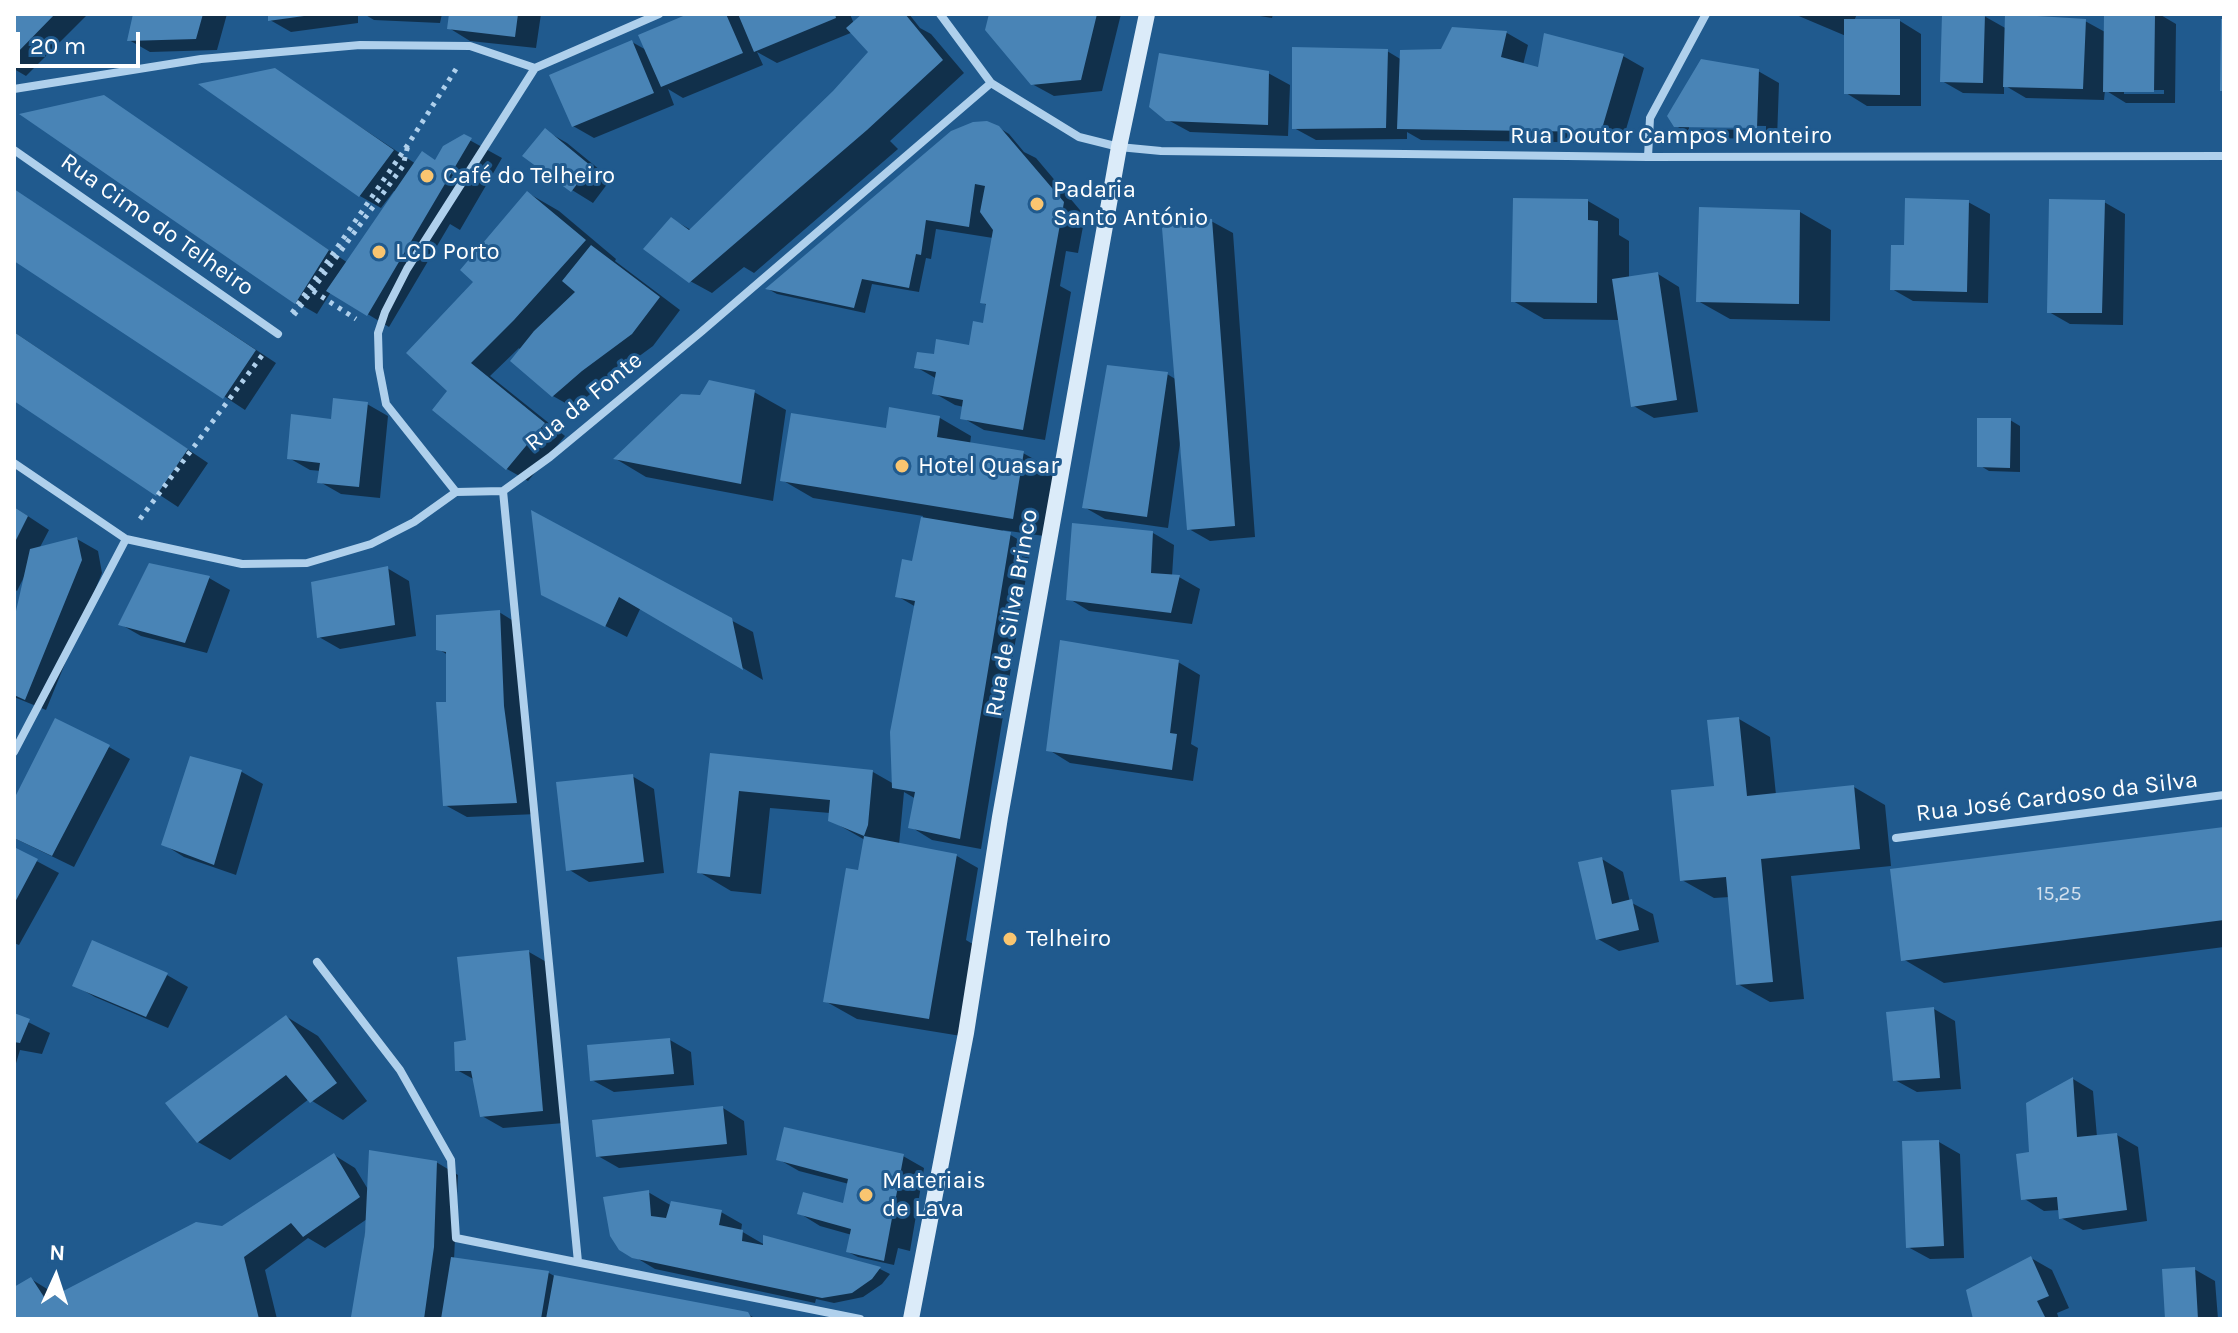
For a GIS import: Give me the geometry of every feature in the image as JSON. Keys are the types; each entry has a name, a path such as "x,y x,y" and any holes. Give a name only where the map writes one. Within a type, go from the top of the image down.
{"main road":[{"name":"Rua de Silva Brinco","path":"911,1319 966,1033 1000,817 1119,147 1147,14"}],"street":[{"path":"456,492 386,404 379,368 378,333 385,312 407,269 535,68 659,14"},
{"path":"940,14 991,83"},
{"path":"1648,157 1650,118 1706,14"},
{"path":"14,89 201,59 360,45 470,46 535,68"},
{"name":"Rua Doutor Campos Monteiro","path":"991,83 1079,137 1119,147 1161,151 1648,157 2224,156"},
{"name":"Rua da Fonte","path":"503,491 550,457 701,332 991,83"},
{"name":"Rua Cimo do Telheiro","path":"14,150 278,334"},
{"path":"14,463 126,539 242,564 307,563 371,544 414,522 456,492 503,491 578,1262"},
{"path":"14,752 126,539"},
{"name":"Rua José Cardoso da Silva","path":"1896,838 2224,795"},
{"path":"317,962 400,1070 451,1160 456,1238 860,1319"}],"path":[{"path":"126,539 278,334 409,143 470,46"},
{"path":"302,305 403,166 409,143"},
{"path":"313,291 378,333"}],"building":[{"path":"14,14 55,14 14,56"},
{"path":"133,14 203,14 196,39 127,41"},
{"path":"268,14 304,14 304,16 268,21"},
{"path":"449,14 518,14 515,37 447,29"},
{"path":"688,14 726,14 743,53 661,87 638,35"},
{"path":"738,14 835,14 836,18 754,52"},
{"path":"862,14 905,14 943,60 867,130 689,283 643,249 671,217 689,230 833,91 868,52 846,28"},
{"path":"989,14 1097,14 1081,80 1031,85 985,30"},
{"path":"1942,14 1985,14 1983,83 1940,82"},
{"path":"2005,14 2086,19 2083,89 2003,87"},
{"path":"2104,14 2155,14 2154,92 2103,92"},
{"path":"1844,19 1900,19 1900,95 1844,94"},
{"path":"2221,19 2224,19 2224,91 2220,91"},
{"path":"1452,27 1507,31 1501,57 1538,67 1544,33 1624,54 1601,132 1397,129 1400,50 1441,49"},
{"path":"632,40 654,93 572,127 549,75"},
{"path":"1292,47 1388,49 1386,128 1292,129"},
{"path":"1159,53 1269,71 1268,125 1166,121 1149,107"},
{"path":"1701,59 1759,69 1757,128 1674,127 1667,116"},
{"path":"275,68 394,150 359,197 198,84"},
{"path":"104,95 329,250 295,304 19,114"},
{"path":"987,121 999,126 1064,202 1023,430 960,419 963,400 932,394 936,372 914,368 917,352 934,354 936,339 969,345 973,321 983,323 986,304 980,303 993,230 980,212 985,186 975,184 969,227 926,220 921,255 916,254 909,288 862,279 854,308 765,289 951,131 973,122"},
{"path":"545,128 591,166 571,192 522,156"},
{"name":"LCD Porto","path":"464,134 472,138 367,316 326,291 422,151 435,160 443,146"},
{"path":"14,189 256,350 223,399 14,261"},
{"path":"527,191 586,240 471,363 545,423 506,470 432,410 447,391 406,353 473,282 460,270"},
{"path":"1513,198 1588,199 1588,220 1598,221 1597,303 1511,302"},
{"path":"1905,198 1969,200 1967,292 1890,290 1891,245 1904,245"},
{"path":"2049,199 2105,200 2102,313 2047,313"},
{"path":"1699,207 1800,210 1799,304 1696,302"},
{"path":"1179,216 1212,219 1235,526 1187,530 1162,228"},
{"path":"591,245 660,297 632,334 552,397 510,361 534,331 575,292 562,281"},
{"path":"1658,272 1677,400 1631,407 1612,279"},
{"path":"14,332 188,449 156,496 14,401"},
{"path":"1107,365 1168,372 1147,517 1082,508"},
{"path":"709,380 755,390 741,484 613,459 681,394 700,395"},
{"path":"333,398 368,402 359,487 317,483 320,463 287,459 291,414 331,419"},
{"name":"Hotel Quasar","path":"889,407 940,416 937,437 1024,451 1013,519 780,481 791,413 886,428"},
{"path":"1977,418 2011,418 2010,468 1977,467"},
{"path":"14,507 28,516 14,544"},
{"path":"531,510 732,618 743,670 619,597 605,627 541,595"},
{"path":"921,517 1011,532 960,839 908,828 915,792 892,788 890,732 915,601 895,597 902,559 912,561"},
{"path":"1072,523 1153,531 1151,573 1180,575 1171,613 1066,600"},
{"path":"77,537 82,560 25,700 14,695 14,620 30,549"},
{"path":"149,563 210,576 185,643 118,625"},
{"path":"388,566 395,625 317,638 311,582"},
{"path":"500,610 504,706 517,803 443,806 436,702 446,702 446,652 436,650 436,615"},
{"path":"1060,640 1179,660 1170,733 1177,734 1172,770 1046,751"},
{"path":"1739,717 1747,796 1854,785 1860,849 1761,859 1773,982 1736,985 1726,877 1680,881 1671,790 1714,786 1707,720"},
{"path":"55,718 110,745 52,856 14,838 14,799"},
{"path":"710,753 873,770 868,825 864,836 828,821 830,800 739,791 730,877 697,873"},
{"path":"190,756 242,770 214,865 161,845"},
{"path":"633,774 644,862 566,871 556,782"},
{"path":"2224,827 2224,920 1901,961 1890,869"},
{"path":"864,836 957,854 929,1019 823,1002 846,868 858,870"},
{"path":"14,847 38,859 14,904"},
{"path":"1602,857 1612,904 1632,899 1639,930 1596,940 1578,862"},
{"path":"92,940 168,973 146,1017 72,986"},
{"path":"529,950 543,1111 480,1117 471,1071 455,1071 454,1042 466,1040 457,957"},
{"path":"1934,1007 1940,1078 1893,1081 1886,1012"},
{"path":"14,1013 30,1019 20,1043 14,1042"},
{"path":"286,1015 337,1083 310,1103 286,1075 197,1143 165,1103"},
{"path":"670,1038 674,1074 590,1081 587,1045"},
{"path":"2073,1077 2077,1137 2117,1133 2127,1210 2059,1219 2057,1197 2021,1200 2016,1154 2029,1152 2026,1103"},
{"path":"723,1106 727,1144 596,1157 592,1120"},
{"path":"784,1127 904,1154 884,1261 846,1252 851,1229 797,1214 803,1192 843,1203 848,1179 776,1160"},
{"path":"1939,1140 1944,1246 1906,1248 1902,1141"},
{"path":"369,1150 437,1161 434,1247 424,1319 351,1317 365,1233"},
{"path":"334,1153 360,1197 303,1237 291,1223 244,1257 259,1319 14,1319 14,1287 31,1277 46,1300 196,1222 222,1226"},
{"path":"649,1190 651,1216 666,1218 671,1201 722,1210 719,1225 743,1230 742,1241 763,1245 763,1235 881,1267 872,1279 852,1293 822,1298 632,1258 619,1250 610,1236 603,1197"},
{"path":"2031,1256 2049,1296 2037,1301 2046,1319 1973,1319 1966,1290"},
{"path":"451,1257 549,1271 541,1319 441,1319"},
{"path":"2195,1267 2198,1319 2165,1319 2162,1269"},
{"path":"554,1275 748,1312 752,1319 546,1319"}],"place":[{"name":"Café do Telheiro","path":"427,176"},
{"name":"Padaria Santo António","path":"1037,204"},
{"name":"LCD Porto","path":"379,252"},
{"name":"Hotel Quasar","path":"902,466"},
{"name":"Telheiro","path":"1010,939"},
{"name":"Materiais de Lava","path":"866,1195"}]}
